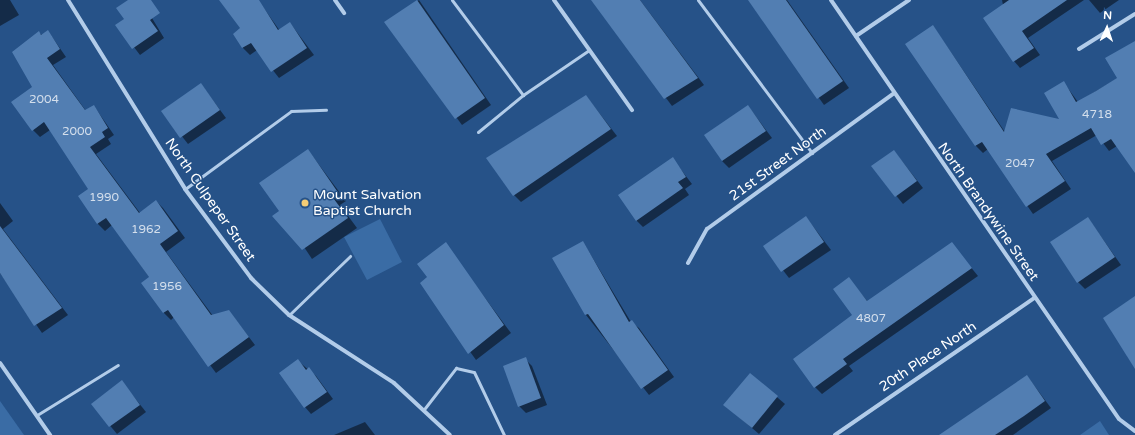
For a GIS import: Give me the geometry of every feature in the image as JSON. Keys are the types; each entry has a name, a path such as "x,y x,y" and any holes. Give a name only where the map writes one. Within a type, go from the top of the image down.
{"street":[{"name":"North Culpeper Street","path":"68,0 185,189 231,254 289,315 394,383 425,408 450,435"},
{"path":"335,0 344,13"},
{"path":"554,0 632,110"},
{"name":"North Brandywine Street","path":"831,0 893,94 1119,419 1135,431"},
{"path":"856,36 909,0"},
{"path":"1079,48 1135,14"},
{"name":"21st Street North","path":"688,263 707,229 893,94"},
{"name":"20th Place North","path":"835,435 1034,298"},
{"path":"0,363 50,435"}],"lane":[{"path":"452,0 523,95"},
{"path":"698,0 812,153"},
{"path":"478,132 523,95 589,50"},
{"path":"185,189 291,111 326,110"},
{"path":"289,315 350,256"},
{"path":"36,415 118,365"},
{"path":"425,408 456,368 474,372 504,435"}],"shaded area":[{"path":"380,219 402,262 367,280 344,237"},
{"path":"0,401 24,435 0,435"},
{"path":"1100,421 1109,435 1080,435"}],"building":[{"path":"128,0 151,0 160,13 150,20 158,31 132,49 115,25 124,19 116,8"},
{"path":"219,0 259,0 278,30 290,22 307,48 271,72 251,43 242,48 233,34 240,28"},
{"path":"417,0 485,98 455,119 384,22"},
{"path":"591,0 640,0 698,78 664,99"},
{"path":"748,0 786,0 843,81 817,99"},
{"path":"1009,0 1067,0 1022,31 1034,48 1013,62 983,18"},
{"path":"933,25 1004,132 1011,108 1059,119 1044,93 1064,81 1076,102 1096,91 1117,78 1105,58 1135,41 1135,173 1111,139 1101,145 1091,128 1046,154 1065,181 1026,207 982,142 975,146 905,44"},
{"path":"48,30 60,49 47,58 85,110 94,105 108,128 102,132 105,137 90,147 139,213 156,200 178,231 160,244 211,315 229,310 249,337 208,367 168,310 163,313 141,283 149,277 106,218 97,224 78,196 88,189 44,122 32,131 11,102 32,87 12,52 39,31 41,35"},
{"path":"201,83 220,110 180,138 161,111"},
{"path":"586,95 611,129 513,196 486,158"},
{"path":"748,105 766,131 722,161 704,135"},
{"name":"Mount Salvation Baptist Church","path":"308,149 337,191 331,195 348,218 302,250 272,216 279,211 259,183"},
{"path":"894,150 917,181 895,197 871,166"},
{"path":"673,157 686,177 678,182 683,188 636,221 618,195"},
{"path":"806,216 824,242 781,272 763,246"},
{"path":"1088,217 1115,257 1077,283 1050,242"},
{"path":"0,226 62,308 34,326 0,273"},
{"path":"583,241 629,322 632,320 668,370 641,389 588,314 585,315 552,258"},
{"path":"446,242 504,325 468,354 420,283 427,277 417,264"},
{"path":"952,242 972,268 843,359 847,364 814,388 793,359 852,315 833,289 849,277 867,301"},
{"path":"1135,296 1135,369 1103,318"},
{"path":"526,357 541,398 518,407 503,366"},
{"path":"298,359 306,370 309,367 327,392 304,408 279,373"},
{"path":"750,373 778,396 752,428 723,405"},
{"path":"1027,375 1045,401 1024,416 995,435 939,435"},
{"path":"122,380 140,405 109,427 91,404"}],"place":[{"name":"Mount Salvation Baptist Church","path":"305,203"}]}
